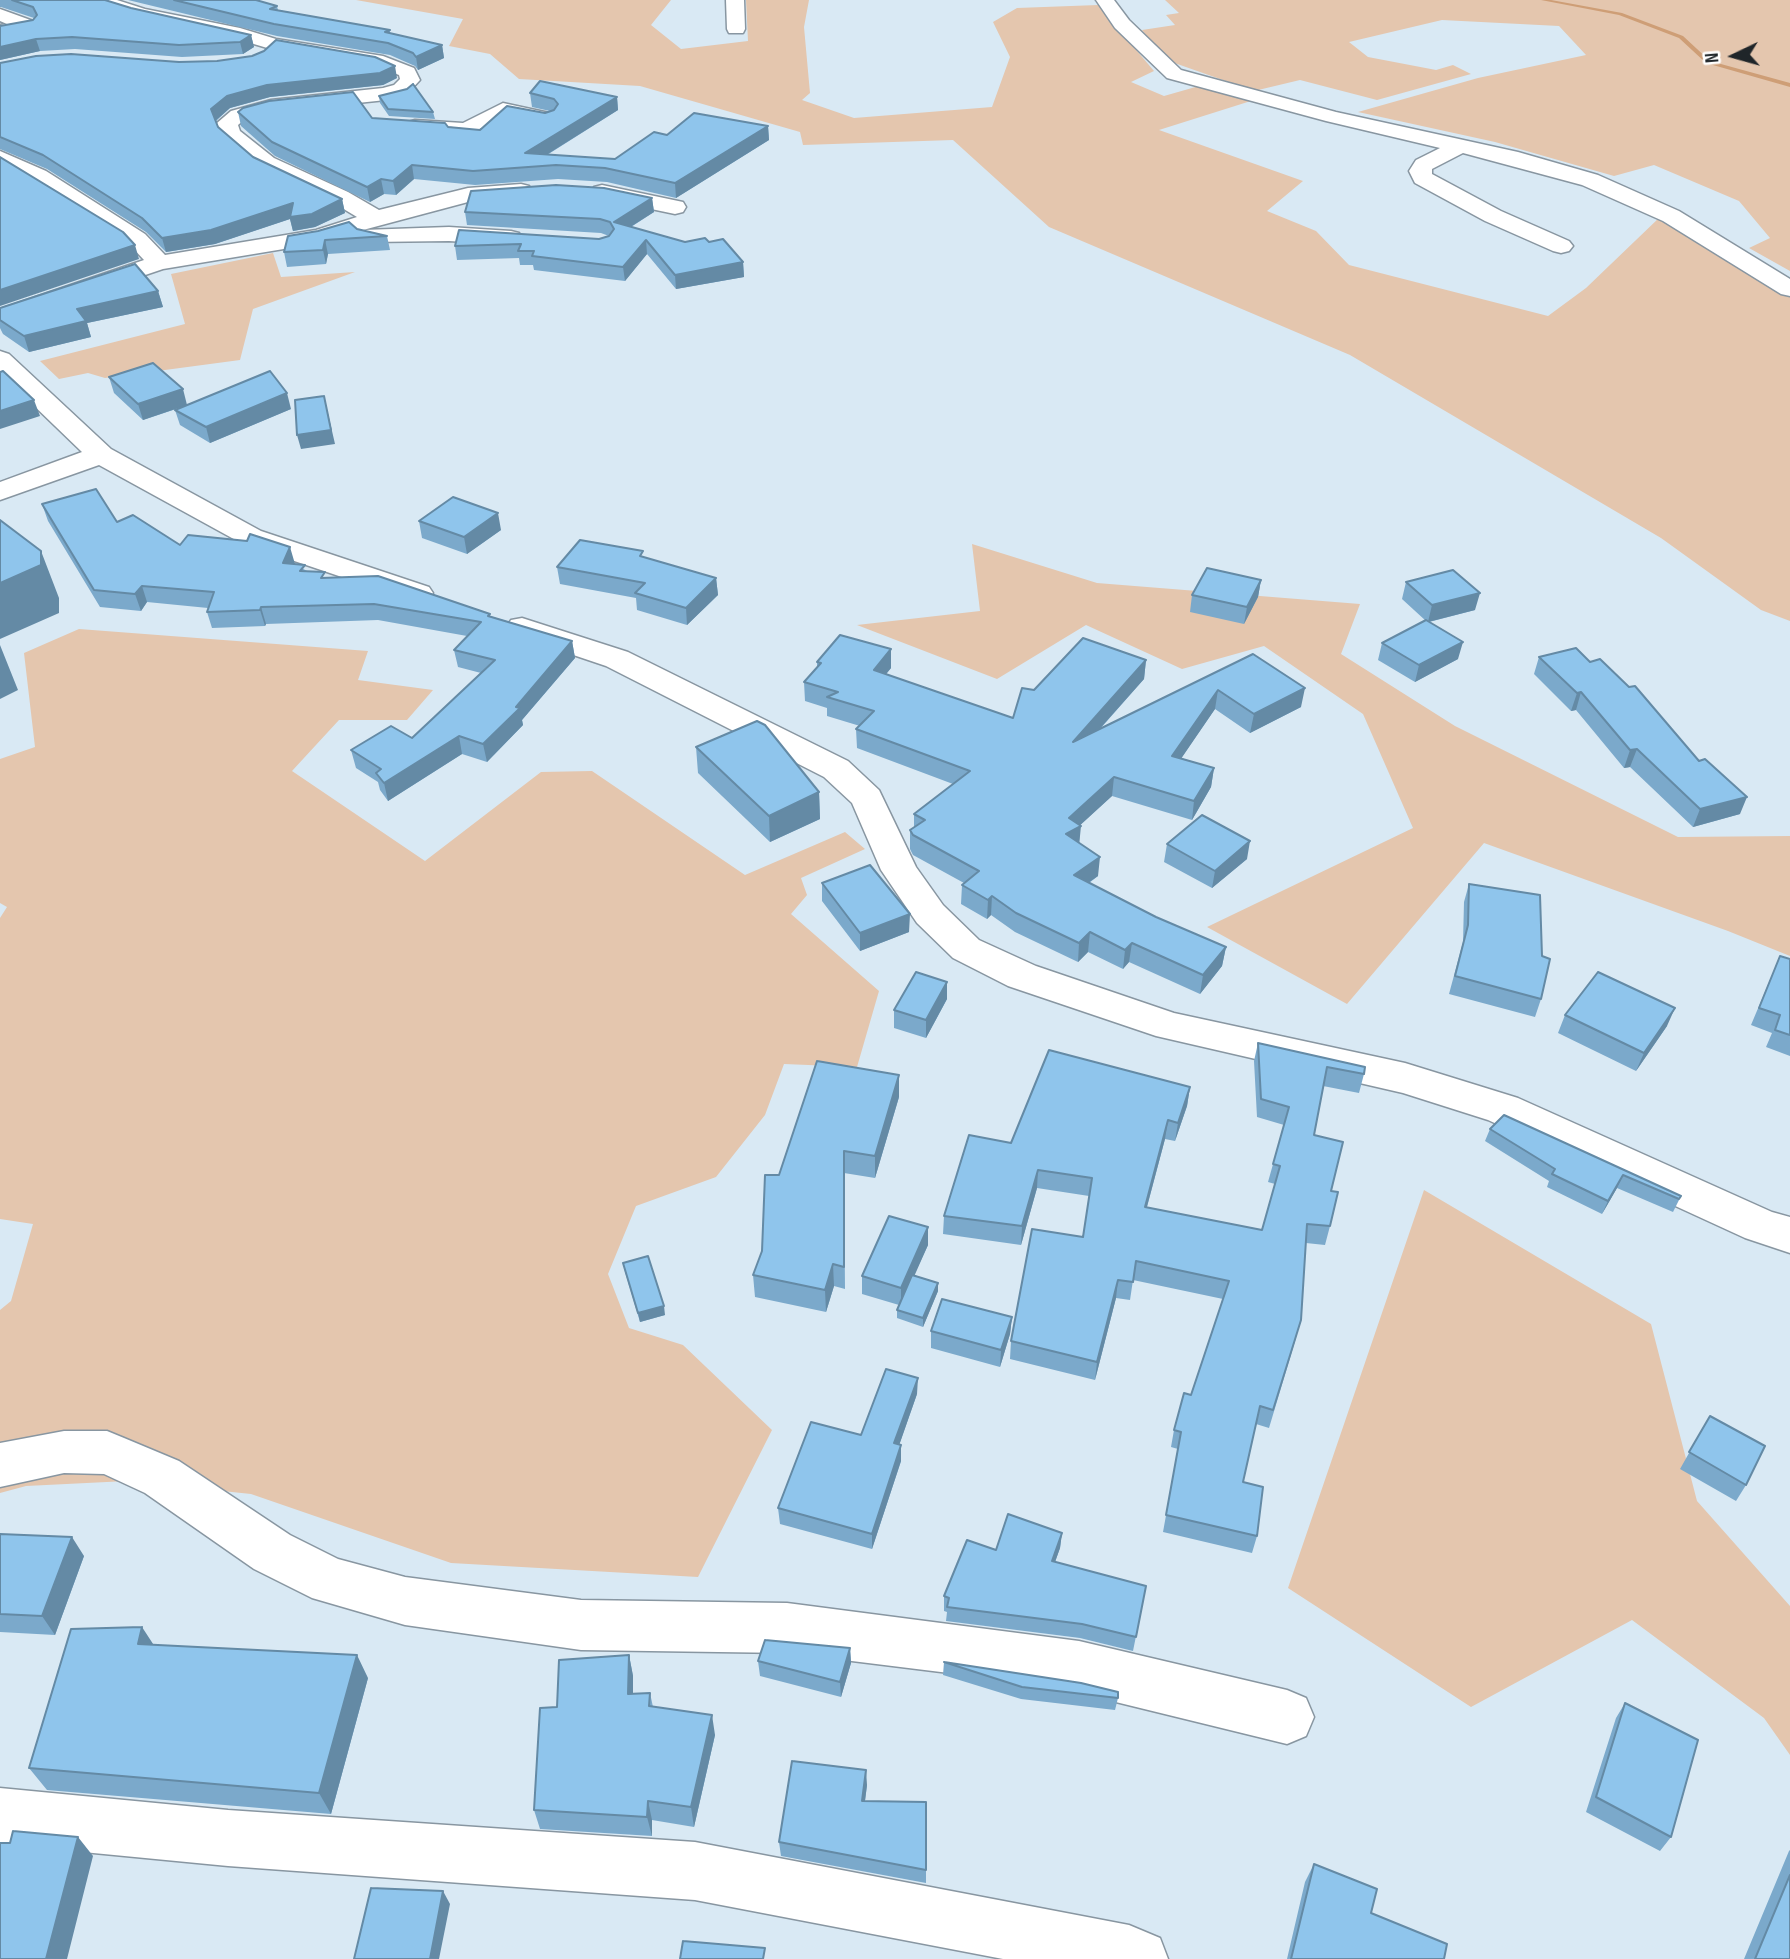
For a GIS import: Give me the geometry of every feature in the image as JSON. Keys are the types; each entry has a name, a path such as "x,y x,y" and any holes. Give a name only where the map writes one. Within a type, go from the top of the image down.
{"street":[{"path":"99,0 141,14 240,34 274,44 383,62 407,72 410,80 401,89 364,98 271,106 238,115 227,123 230,134 266,163 340,197 376,218"},
{"path":"735,0 736,29"},
{"path":"1105,0 1122,24 1174,74 1216,87 1510,156 1590,180 1671,216 1790,289"},
{"path":"0,15 51,31"},
{"path":"0,31 29,26"},
{"path":"258,58 274,44"},
{"path":"364,98 385,121 467,129 503,109 547,118"},
{"path":"1459,146 1424,165 1420,171 1423,178 1493,216 1561,246"},
{"path":"0,157 38,176 136,239 159,262"},
{"path":"320,236 376,218 468,195 546,190"},
{"path":"582,191 606,192 675,207"},
{"path":"0,317 159,262 320,236 449,234 532,239"},
{"path":"0,359 101,455 251,537 447,602"},
{"path":"0,492 101,455"},
{"path":"486,615 617,659 836,769 867,798 899,870 929,915 966,949 988,960 1023,976 1170,1026 1405,1078 1503,1109 1760,1226 1790,1236"},
{"path":"0,1465 64,1452 107,1453 162,1477 272,1552 330,1581 405,1601 580,1625 787,1628 957,1649 1079,1667 1287,1717"},
{"path":"0,1816 228,1838 695,1871 1129,1954 1139,1959"}],"shaded area":[{"path":"356,0 671,0 651,25 681,49 748,41 746,0 809,0 804,27 810,93 802,100 854,118 992,107 1010,57 993,22 1017,8 1098,5 1154,71 1131,82 1164,96 1199,86 1254,100 1159,130 1303,181 1267,211 1316,231 1349,265 1548,316 1586,288 1660,217 1790,297 1790,621 1761,610 1661,538 1350,355 1049,227 953,140 803,145 800,132 640,86 519,79 490,54 449,46 463,19"},
{"path":"1165,0 1790,0 1790,271 1749,248 1770,238 1739,201 1654,165 1614,176 1495,142 1358,112 1478,78 1586,55 1559,26 1442,20 1349,42 1368,57 1436,70 1453,65 1471,74 1377,100 1300,80 1254,91 1166,60 1142,30 1175,25 1166,15 1179,13"},
{"path":"273,253 281,277 355,272 253,309 240,360 105,378 88,373 59,379 40,361 185,324 171,274"},
{"path":"972,544 1097,583 1360,604 1341,654 1455,726 1678,837 1790,836 1790,956 1484,843 1347,1004 1207,927 1413,828 1363,714 1264,646 1182,669 1086,625 997,679 857,625 980,611"},
{"path":"79,629 368,651 358,680 433,690 407,720 339,720 292,771 425,861 541,772 592,771 745,875 845,832 865,849 801,878 807,895 791,914 879,991 857,1067 784,1064 765,1115 716,1177 636,1206 608,1274 629,1328 683,1345 772,1430 698,1577 451,1563 251,1494 127,1481 26,1486 0,1493 0,1310 11,1301 33,1224 0,1219 0,918 7,907 0,903 0,759 35,747 24,653"},
{"path":"1424,1190 1651,1324 1697,1501 1790,1606 1790,1755 1764,1718 1632,1620 1471,1707 1288,1588"}],"building":[{"path":"12,0 105,0 251,35 240,42 179,45 72,37 36,39 0,47 0,26 33,20 37,15 33,7"},
{"path":"174,0 256,0 277,6 270,9 390,30 385,32 442,45 416,57 413,53 388,43 274,24"},
{"path":"276,40 375,57 395,66 380,73 267,85 227,96 211,109 218,127 253,157 342,199 312,214 290,217 293,203 211,230 162,238 142,218 43,155 0,137 0,63 36,56 71,54 179,62 217,61 252,56 264,51"},
{"path":"540,81 617,97 525,153 615,159 654,132 667,135 694,113 768,126 675,183 605,168 556,165 473,171 412,165 393,181 381,179 367,187 272,142 238,112 269,101 353,92 372,118 445,123 448,127 480,130 507,106 545,113 554,110 558,104 554,99 530,93"},
{"path":"413,84 433,112 388,109 379,96 407,89"},
{"path":"0,157 123,232 135,245 0,290"},
{"path":"556,185 604,188 652,198 614,222 685,242 705,238 709,242 723,239 743,262 675,275 646,240 623,267 532,256 534,251 518,251 521,244 455,246 459,230 599,239 609,236 614,229 610,222 600,219 465,212 471,191"},
{"path":"349,222 357,229 387,236 325,240 323,250 284,252 288,236"},
{"path":"135,264 158,291 77,309 86,321 24,336 0,320 0,308"},
{"path":"153,363 183,389 138,404 109,377"},
{"path":"3,371 34,400 0,411 0,372"},
{"path":"270,371 287,393 206,427 175,410"},
{"path":"324,396 331,430 297,435 295,400"},
{"path":"96,489 117,522 133,515 180,545 188,535 247,541 250,534 290,547 283,563 305,565 300,571 325,572 321,578 378,576 490,614 488,616 572,641 516,707 520,708 483,744 459,736 384,783 376,773 381,769 351,750 391,726 412,738 495,660 454,650 481,622 374,604 261,607 260,610 207,612 214,592 142,586 135,594 94,590 42,504"},
{"path":"453,497 498,513 464,537 419,521"},
{"path":"0,520 41,551 41,565 0,583"},
{"path":"580,540 643,551 640,556 716,578 686,608 635,593 645,583 557,567"},
{"path":"1207,568 1261,580 1247,607 1192,595"},
{"path":"1453,570 1480,593 1432,605 1406,582"},
{"path":"1426,620 1463,642 1419,665 1382,643"},
{"path":"840,635 891,649 874,670 1013,718 1022,688 1034,690 1083,638 1146,660 1073,742 1253,654 1305,688 1254,714 1218,690 1172,756 1214,768 1194,801 1114,777 1069,818 1081,826 1066,834 1100,857 1074,875 1156,917 1226,947 1203,975 1132,943 1125,950 1090,932 1079,943 1016,913 992,896 988,900 962,885 979,871 913,835 910,830 925,820 914,814 970,771 856,729 874,711 827,697 838,692 804,682"},
{"path":"1576,648 1590,662 1600,659 1629,687 1635,686 1699,761 1705,759 1747,797 1700,809 1637,749 1630,750 1581,692 1577,693 1539,657"},
{"path":"757,721 765,725 819,792 769,816 696,747"},
{"path":"1202,815 1250,841 1215,871 1167,844"},
{"path":"870,865 910,914 860,933 822,883"},
{"path":"1469,884 1540,895 1542,956 1550,959 1541,999 1455,976 1468,925"},
{"path":"1780,956 1790,959 1790,1035 1775,1030 1780,1015 1759,1008"},
{"path":"916,972 947,982 926,1020 894,1010"},
{"path":"1598,972 1675,1008 1644,1053 1565,1015"},
{"path":"1258,1043 1365,1067 1364,1074 1327,1067 1314,1135 1343,1142 1331,1191 1338,1192 1330,1226 1307,1224 1301,1320 1273,1410 1260,1406 1243,1482 1263,1487 1257,1536 1166,1515 1181,1432 1174,1430 1184,1393 1191,1395 1229,1281 1136,1261 1133,1282 1118,1280 1097,1362 1011,1341 1032,1229 1083,1237 1092,1178 1038,1170 1022,1226 944,1216 969,1135 1011,1143 1049,1050 1190,1087 1178,1123 1168,1120 1145,1207 1262,1230 1280,1166 1273,1164 1289,1107 1261,1099"},
{"path":"817,1061 899,1075 875,1156 844,1151 844,1267 833,1264 825,1290 753,1275 762,1251 765,1175 779,1175"},
{"path":"1504,1115 1681,1196 1679,1199 1623,1175 1608,1201 1552,1174 1555,1169 1490,1129"},
{"path":"889,1216 928,1227 901,1288 862,1276"},
{"path":"648,1256 664,1306 638,1313 623,1263"},
{"path":"912,1275 938,1283 923,1318 897,1310"},
{"path":"942,1299 1012,1317 1001,1350 931,1331"},
{"path":"886,1369 918,1378 894,1443 901,1445 872,1534 778,1508 811,1422 861,1435"},
{"path":"1710,1416 1765,1446 1746,1485 1689,1452"},
{"path":"1008,1514 1062,1533 1052,1561 1146,1586 1136,1637 1082,1624 947,1607 949,1598 944,1596 967,1540 996,1550"},
{"path":"0,1534 72,1537 42,1616 0,1614"},
{"path":"142,1627 138,1644 357,1655 319,1793 29,1768 71,1629"},
{"path":"765,1640 850,1648 840,1682 758,1661"},
{"path":"629,1655 628,1694 650,1693 649,1706 712,1715 691,1807 648,1801 647,1817 534,1810 540,1708 557,1707 559,1660"},
{"path":"944,1662 1081,1683 1118,1692 1118,1698 1022,1687"},
{"path":"1625,1703 1698,1740 1671,1837 1596,1797"},
{"path":"792,1761 866,1770 862,1801 926,1802 926,1870 779,1842"},
{"path":"13,1831 78,1837 46,1959 0,1959 0,1843 10,1843"},
{"path":"1314,1864 1377,1889 1371,1913 1447,1944 1444,1959 1291,1959"},
{"path":"1790,1875 1790,1959 1755,1959"},
{"path":"371,1888 443,1891 430,1959 354,1959"},
{"path":"683,1941 765,1948 763,1959 680,1959"}],"waterway":[{"path":"1543,0 1620,14 1681,37 1708,62 1790,85"}]}
